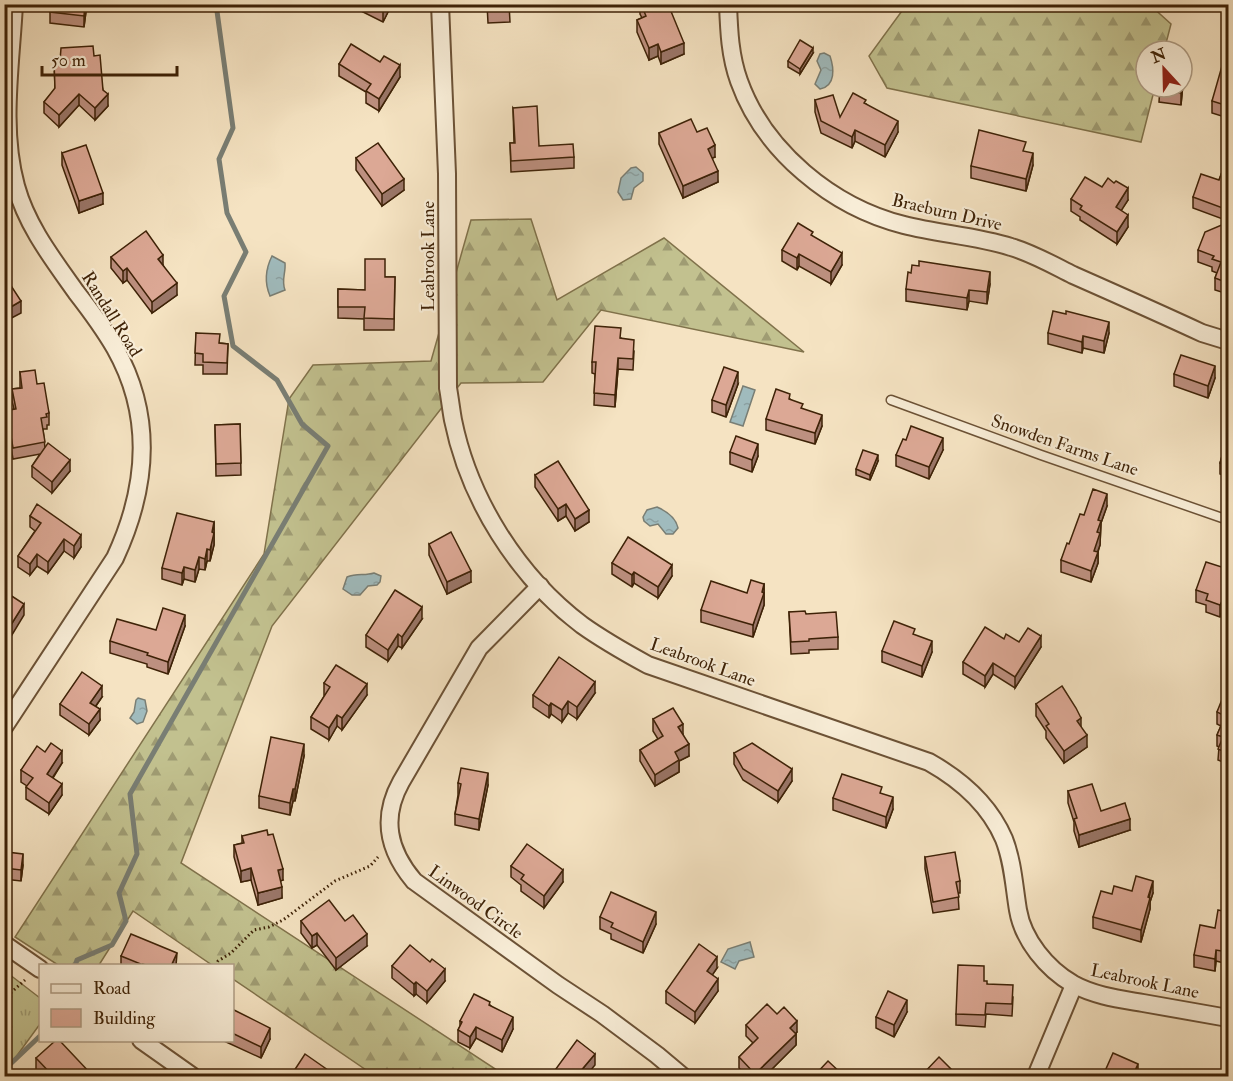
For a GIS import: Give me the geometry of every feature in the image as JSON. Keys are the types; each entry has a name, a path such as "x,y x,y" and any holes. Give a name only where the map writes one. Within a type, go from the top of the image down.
{"street":[{"name":"Randall Road","path":"4,727 115,558 128,531 136,502 141,472 142,442 138,409 130,380 116,350 41,243 26,215 16,186 8,151 7,130 7,69 14,4"},
{"name":"Leabrook Lane","path":"440,4 447,174 448,388 453,420 477,493 519,562 540,586 580,623 610,644 648,665 929,762 952,775 972,791 990,814 1004,839 1012,866 1018,913 1026,934 1038,954 1055,972 1074,985 1099,995 1228,1018"},
{"name":"Braeburn Drive","path":"728,4 730,49 750,106 777,145 797,166 829,193 864,211 902,225 1012,247 1202,333 1228,340"},
{"name":"Linwood Circle","path":"540,586 479,648 401,782 395,793 390,812 390,833 394,849 401,866 414,881 602,1014 682,1077"},
{"path":"4,944 35,972"},
{"path":"1036,1077 1074,985"},
{"path":"142,1042 192,1077"}],"lane":[{"name":"Snowden Farms Lane","path":"891,400 1228,520"}],"path":[{"path":"217,964 254,930 269,927 283,920 335,880 370,866 378,857"},
{"path":"4,999 35,972"}],"green space":[{"path":"907,4 1150,5 1171,24 1167,39 1134,39 1134,99 1152,99 1141,142 887,88 869,56"},
{"path":"531,219 557,300 664,238 804,352 601,310 543,382 461,383 272,626 181,863 506,1076 375,1076 234,980 234,964 211,964 133,911 100,964 56,964 15,937 264,554 289,399 313,365 431,361 471,220"},
{"path":"5,971 39,997 39,1025 5,1072"}],"water":[{"path":"820,54 830,56 832,76 829,84 820,89 815,84 821,70 817,61"},
{"path":"636,167 643,173 643,181 634,188 631,199 623,200 618,192 621,178 631,168"},
{"path":"272,256 285,263 283,283 285,290 270,296 266,276"},
{"path":"743,386 755,390 743,426 730,422"},
{"path":"657,507 675,521 678,528 673,534 666,534 658,524 650,526 644,521 643,517 647,510"},
{"path":"374,573 381,576 380,582 377,585 368,586 360,595 352,595 343,589 347,577"},
{"path":"138,698 145,700 147,711 143,722 137,724 130,718"},
{"path":"750,942 754,957 739,961 735,969 721,962 728,949"}],"building":[{"path":"50,4 85,4 84,16 50,12"},
{"path":"370,4 386,4 383,11"},
{"path":"488,4 509,4 510,10 488,11"},
{"path":"641,4 668,4 684,43 661,52 658,44 649,48 637,20 646,16"},
{"path":"800,40 813,48 800,69 788,61"},
{"path":"351,44 380,62 384,56 400,65 379,99 366,91 371,84 339,64"},
{"path":"93,46 94,56 100,55 103,90 108,94 95,108 79,94 59,115 44,102 55,88 54,61 60,61 61,48"},
{"path":"1222,66 1228,68 1228,106 1212,101"},
{"path":"853,93 866,100 864,103 898,121 885,145 855,130 852,137 821,121 815,100 833,95 840,117"},
{"path":"537,106 539,146 573,144 574,157 511,161 510,143 515,143 513,108"},
{"path":"691,119 697,132 707,128 715,145 708,149 718,171 683,186 659,133"},
{"path":"979,130 1026,142 1023,151 1033,153 1026,179 971,166"},
{"path":"378,143 404,179 382,194 356,158"},
{"path":"86,145 103,193 79,201 62,153"},
{"path":"1228,156 1228,210 1193,197 1201,174 1219,180"},
{"path":"1085,177 1102,187 1108,178 1128,188 1116,207 1128,215 1117,232 1080,209 1082,206 1071,199"},
{"path":"798,223 813,232 811,235 842,253 831,272 799,254 797,258 782,250"},
{"path":"1224,224 1228,236 1228,283 1215,278 1221,262 1212,259 1214,256 1198,250 1205,232"},
{"path":"146,231 163,255 158,259 177,283 152,302 127,268 123,271 111,257"},
{"path":"365,259 385,259 385,277 395,277 394,319 364,318 365,307 338,307 338,289 365,290"},
{"path":"919,261 990,272 987,292 969,290 967,298 906,289 908,272 911,273 912,265 919,266"},
{"path":"4,275 21,301 4,311"},
{"path":"1053,311 1066,314 1066,311 1109,322 1104,341 1083,336 1082,342 1048,333"},
{"path":"595,326 621,328 620,338 634,340 633,359 618,358 615,395 594,393 596,362 592,362"},
{"path":"196,333 220,334 219,343 228,344 227,363 203,362 203,354 195,353"},
{"path":"1181,355 1215,366 1208,386 1174,374"},
{"path":"724,367 738,372 726,405 712,400"},
{"path":"35,370 37,384 44,383 49,413 46,414 47,417 41,418 45,442 13,448 9,425 4,425 4,411 16,409 12,389 22,388 20,372"},
{"path":"776,389 790,394 789,399 803,404 801,408 822,415 815,433 766,419"},
{"path":"240,424 241,463 216,464 215,425"},
{"path":"911,426 943,438 929,467 896,455 903,439 906,440"},
{"path":"1228,435 1228,466 1220,463"},
{"path":"736,436 758,444 752,460 730,452"},
{"path":"48,443 70,460 52,482 32,466"},
{"path":"863,450 878,455 870,475 856,469"},
{"path":"558,461 589,510 575,519 566,504 558,509 535,475"},
{"path":"1093,489 1107,494 1098,520 1101,521 1097,532 1100,533 1094,551 1098,552 1091,571 1061,560 1080,514 1084,515"},
{"path":"37,504 81,535 74,546 64,539 48,562 37,554 30,564 18,556 41,523 30,516"},
{"path":"177,513 214,522 210,550 207,549 205,559 199,557 195,570 184,567 182,573 162,568"},
{"path":"451,532 471,571 447,582 429,544"},
{"path":"628,537 672,565 658,587 634,572 632,575 612,563"},
{"path":"1206,562 1228,569 1228,601 1223,599 1220,605 1206,600 1208,594 1196,590"},
{"path":"751,580 764,584 762,592 764,593 753,625 701,610 711,581 747,593"},
{"path":"395,590 422,607 402,637 398,634 388,650 366,635"},
{"path":"4,591 24,604 4,636"},
{"path":"163,608 185,615 168,662 110,641 117,619 156,630"},
{"path":"805,611 806,614 836,612 838,637 791,642 789,612"},
{"path":"894,621 915,629 913,634 932,641 922,666 882,651"},
{"path":"985,627 1004,639 1006,634 1019,642 1028,628 1041,636 1015,677 993,663 985,676 963,662"},
{"path":"559,657 595,682 577,707 568,701 562,710 551,703 549,706 533,695"},
{"path":"336,665 367,684 342,718 337,715 329,728 311,717 330,687 324,683"},
{"path":"82,672 102,686 90,703 100,709 89,724 60,704"},
{"path":"1062,686 1081,718 1077,721 1087,735 1064,751 1046,726 1049,724 1036,704"},
{"path":"1225,692 1228,694 1228,753 1218,749 1223,737 1217,735 1225,716 1217,712"},
{"path":"673,708 683,724 678,727 689,744 675,752 679,760 655,775 640,750 663,736 653,719"},
{"path":"271,737 304,744 290,803 259,796"},
{"path":"51,743 62,751 47,774 62,784 49,803 26,787 33,778 21,770 37,746 45,752"},
{"path":"752,743 792,769 778,791 743,769 734,753"},
{"path":"461,768 488,773 479,819 455,814 461,784 458,783"},
{"path":"842,774 882,787 880,793 893,797 886,817 833,798"},
{"path":"1092,784 1101,811 1125,803 1130,819 1079,835 1074,819 1077,818 1068,791"},
{"path":"1223,803 1228,803 1228,858 1224,859"},
{"path":"4,824 11,825 7,852 23,854 21,870 4,868"},
{"path":"267,830 268,835 273,834 283,869 278,870 282,887 258,893 251,868 241,871 234,845 244,843 242,836"},
{"path":"527,844 563,870 544,896 521,879 524,875 511,866"},
{"path":"955,852 960,881 956,882 959,897 933,902 925,857"},
{"path":"1136,876 1153,881 1141,930 1093,917 1101,891 1112,894 1114,886 1132,891"},
{"path":"611,892 656,912 643,942 611,927 613,923 600,917"},
{"path":"329,900 345,921 353,915 367,934 336,958 317,933 312,936 301,921"},
{"path":"1218,910 1228,912 1228,952 1216,950 1215,959 1194,955 1200,925 1215,928"},
{"path":"131,934 177,953 172,964 141,964 121,956"},
{"path":"699,944 717,957 707,971 718,979 695,1012 666,991"},
{"path":"410,945 430,962 432,959 445,969 427,991 416,982 414,984 392,966"},
{"path":"958,965 984,966 984,981 987,981 987,984 1013,985 1012,1004 986,1003 985,1015 956,1014"},
{"path":"888,991 907,1000 894,1025 876,1017"},
{"path":"474,994 490,1002 489,1005 513,1017 502,1040 476,1027 470,1037 458,1030 462,1022 460,1021"},
{"path":"767,1004 777,1014 784,1007 797,1021 790,1028 796,1034 755,1074 739,1057 758,1038 746,1025"},
{"path":"234,1010 270,1028 261,1047 234,1034"},
{"path":"577,1040 595,1054 579,1073 583,1077 550,1077"},
{"path":"54,1042 61,1042 92,1075 90,1077 54,1077 36,1058"},
{"path":"1113,1053 1138,1064 1132,1077 1099,1077 1101,1070 1105,1071"},
{"path":"305,1054 335,1075 334,1077 295,1077 292,1074"},
{"path":"939,1057 959,1077 920,1077"},
{"path":"828,1061 844,1076 813,1077"}],"waterway":[{"path":"76,964 77,960 112,945 126,921 119,893 137,854 130,794 328,446 302,424 277,380 233,346 224,296 246,252 227,213 219,159 233,128 216,4"},
{"path":"4,1070 39,1037"}]}
